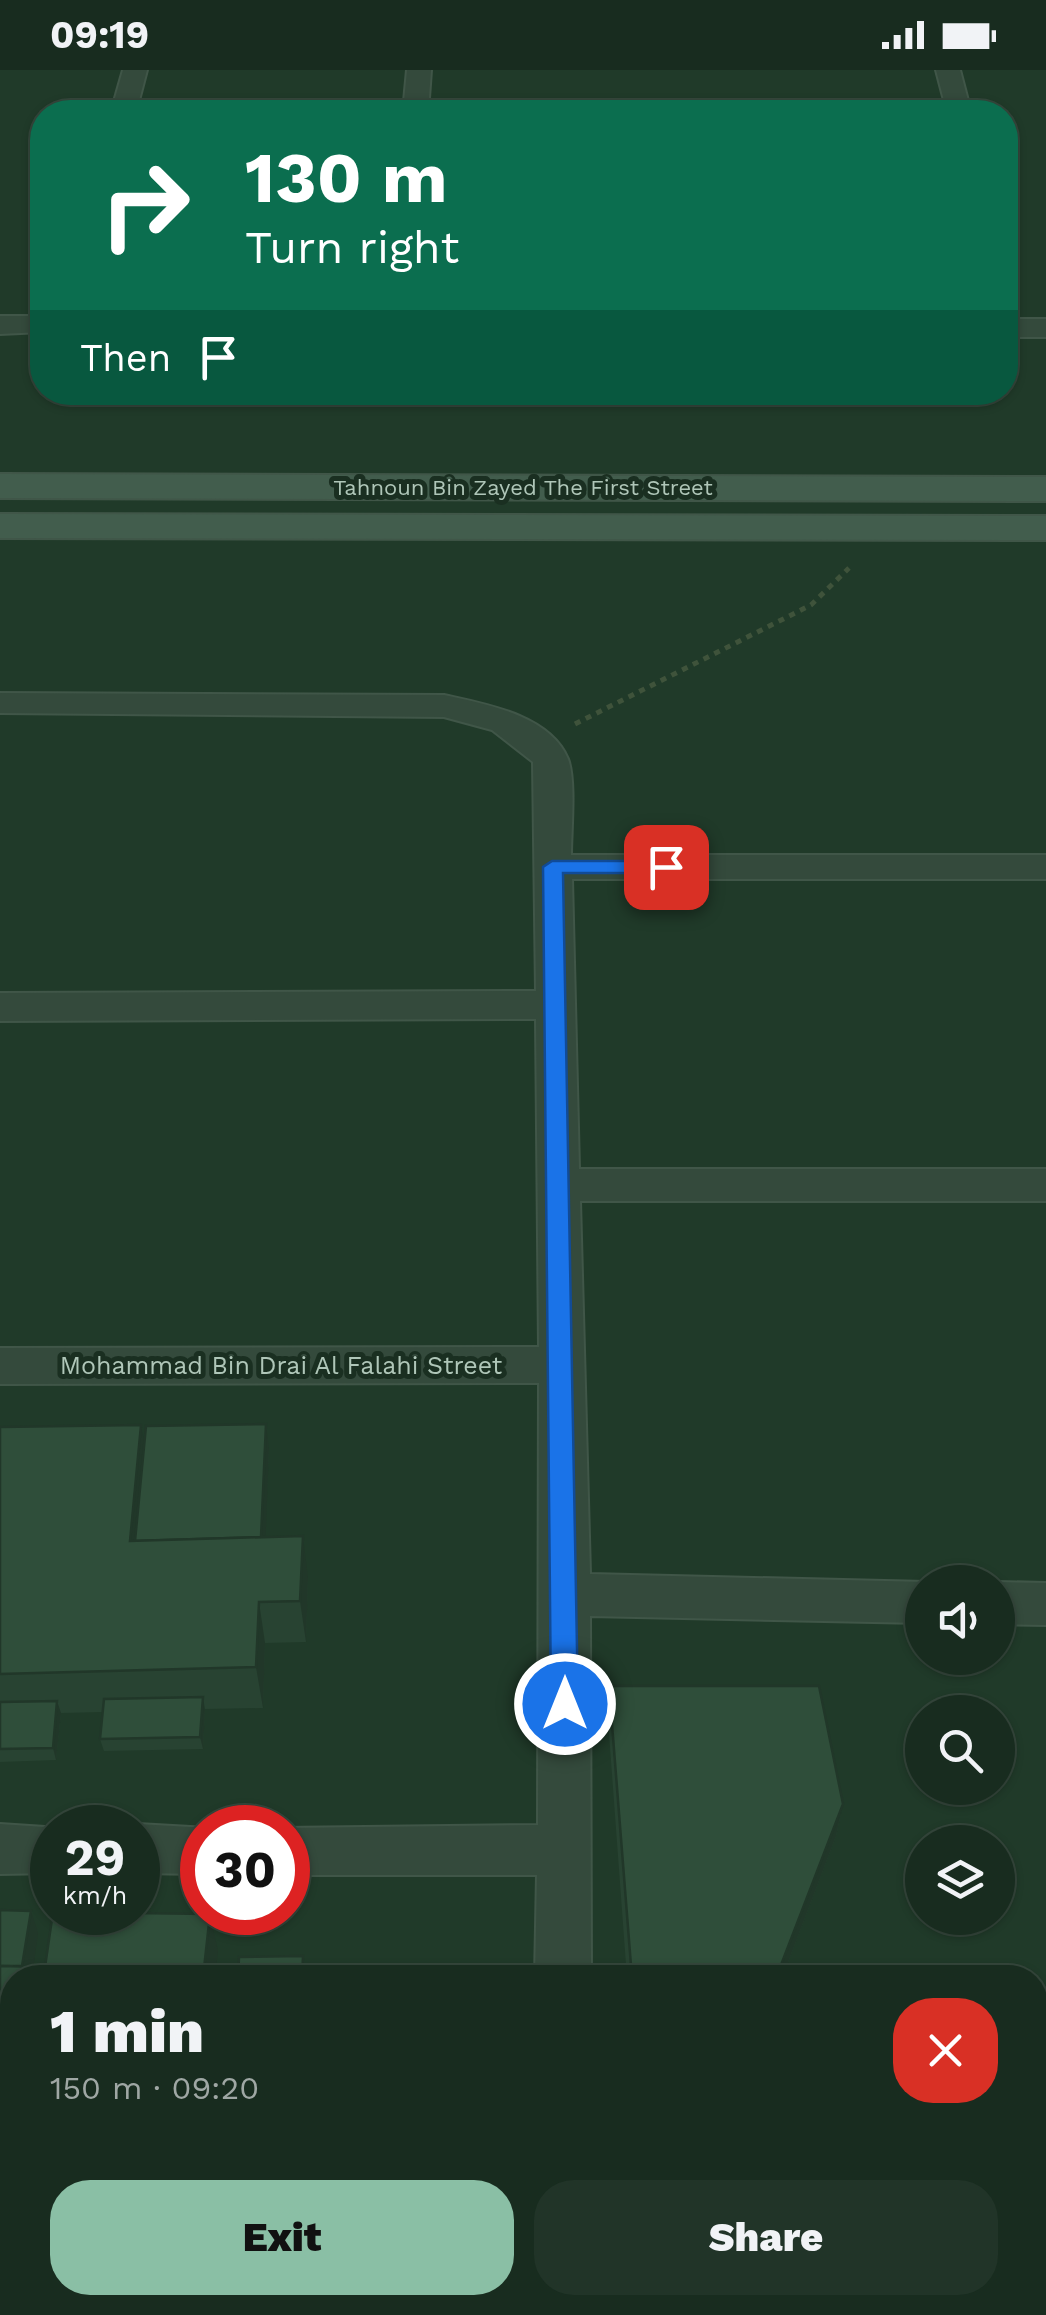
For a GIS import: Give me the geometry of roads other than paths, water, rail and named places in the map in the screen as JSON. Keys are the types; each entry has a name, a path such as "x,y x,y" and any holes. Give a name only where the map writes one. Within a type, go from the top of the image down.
{"street":[{"path":"127,100 135,70"},
{"path":"417,100 419,70"},
{"path":"948,70 956,100"},
{"path":"0,324 30,324"},
{"path":"1018,328 1046,328"},
{"name":"Tahnoun Bin Zayed The First Street","path":"0,486 1046,489"},
{"name":"Tahnoun Bin Zayed The First Street","path":"0,526 1046,528"},
{"path":"0,703 444,706 512,726 538,742 551,761 566,1594 563,1965"},
{"path":"552,867 1046,867"},
{"path":"0,1007 555,1005"},
{"path":"558,1185 1046,1186"},
{"name":"Mohammad Bin Drai Al Falahi Street","path":"0,1366 562,1365"},
{"path":"566,1594 905,1602"},
{"path":"1015,1603 1046,1604"},
{"path":"0,1849 30,1849"},
{"path":"310,1850 563,1850"}]}
